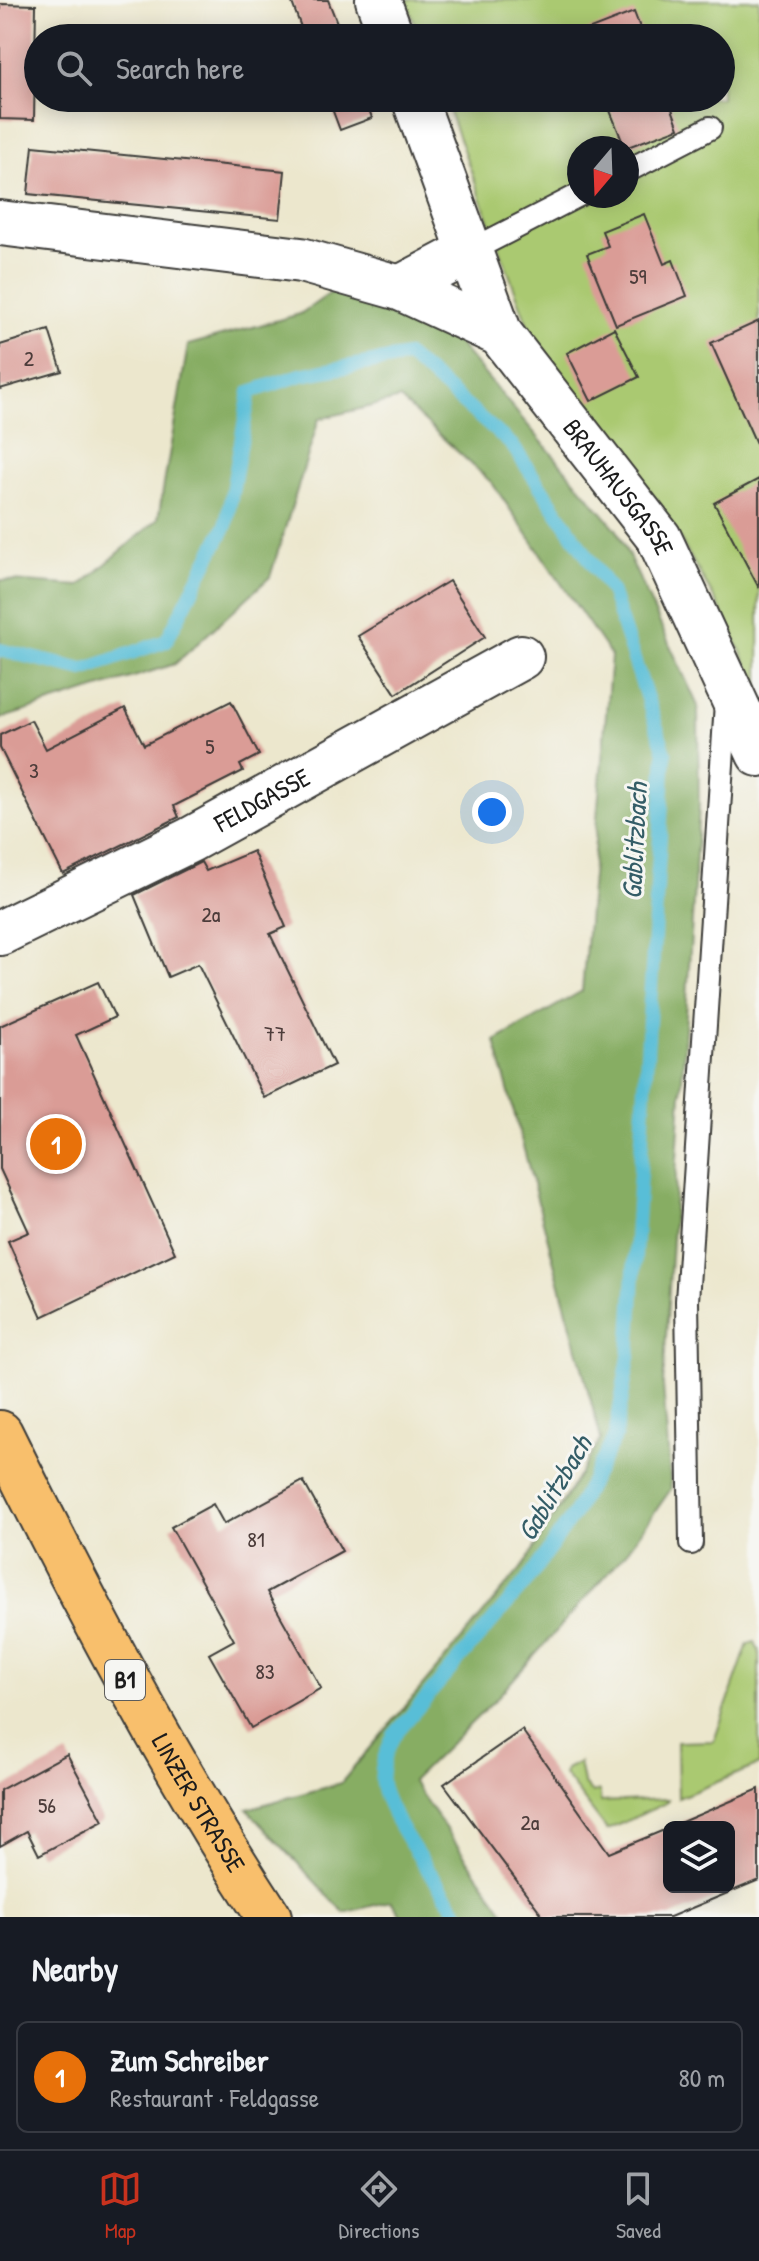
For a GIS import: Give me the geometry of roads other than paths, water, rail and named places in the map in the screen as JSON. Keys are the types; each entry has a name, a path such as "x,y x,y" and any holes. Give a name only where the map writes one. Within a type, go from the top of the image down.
{"main road":[{"name":"LINZER STRASSE","path":"0,1433 126,1682 215,1834 269,1917"}],"street":[{"path":"378,0 387,24"},
{"path":"419,112 500,334"},
{"name":"BRAUHAUSGASSE","path":"0,223 301,260 400,288 500,334 659,538 759,754"},
{"path":"400,288 470,251"},
{"name":"FELDGASSE","path":"0,933 190,840 521,657"}],"lane":[{"path":"639,165 710,128"},
{"path":"470,251 567,201"},
{"path":"691,1543 687,1301 727,686"}],"waterway":[{"name":"Gablitzbach","path":"0,650 83,670 166,641 226,525 250,392 301,375 408,356 512,445 611,591 665,752 629,1357 615,1437 574,1514 527,1581 394,1735 384,1761 381,1775 389,1804 407,1837 461,1917"}],"place":[{"name":"Zum Schreiber","path":"56,1144"}]}
